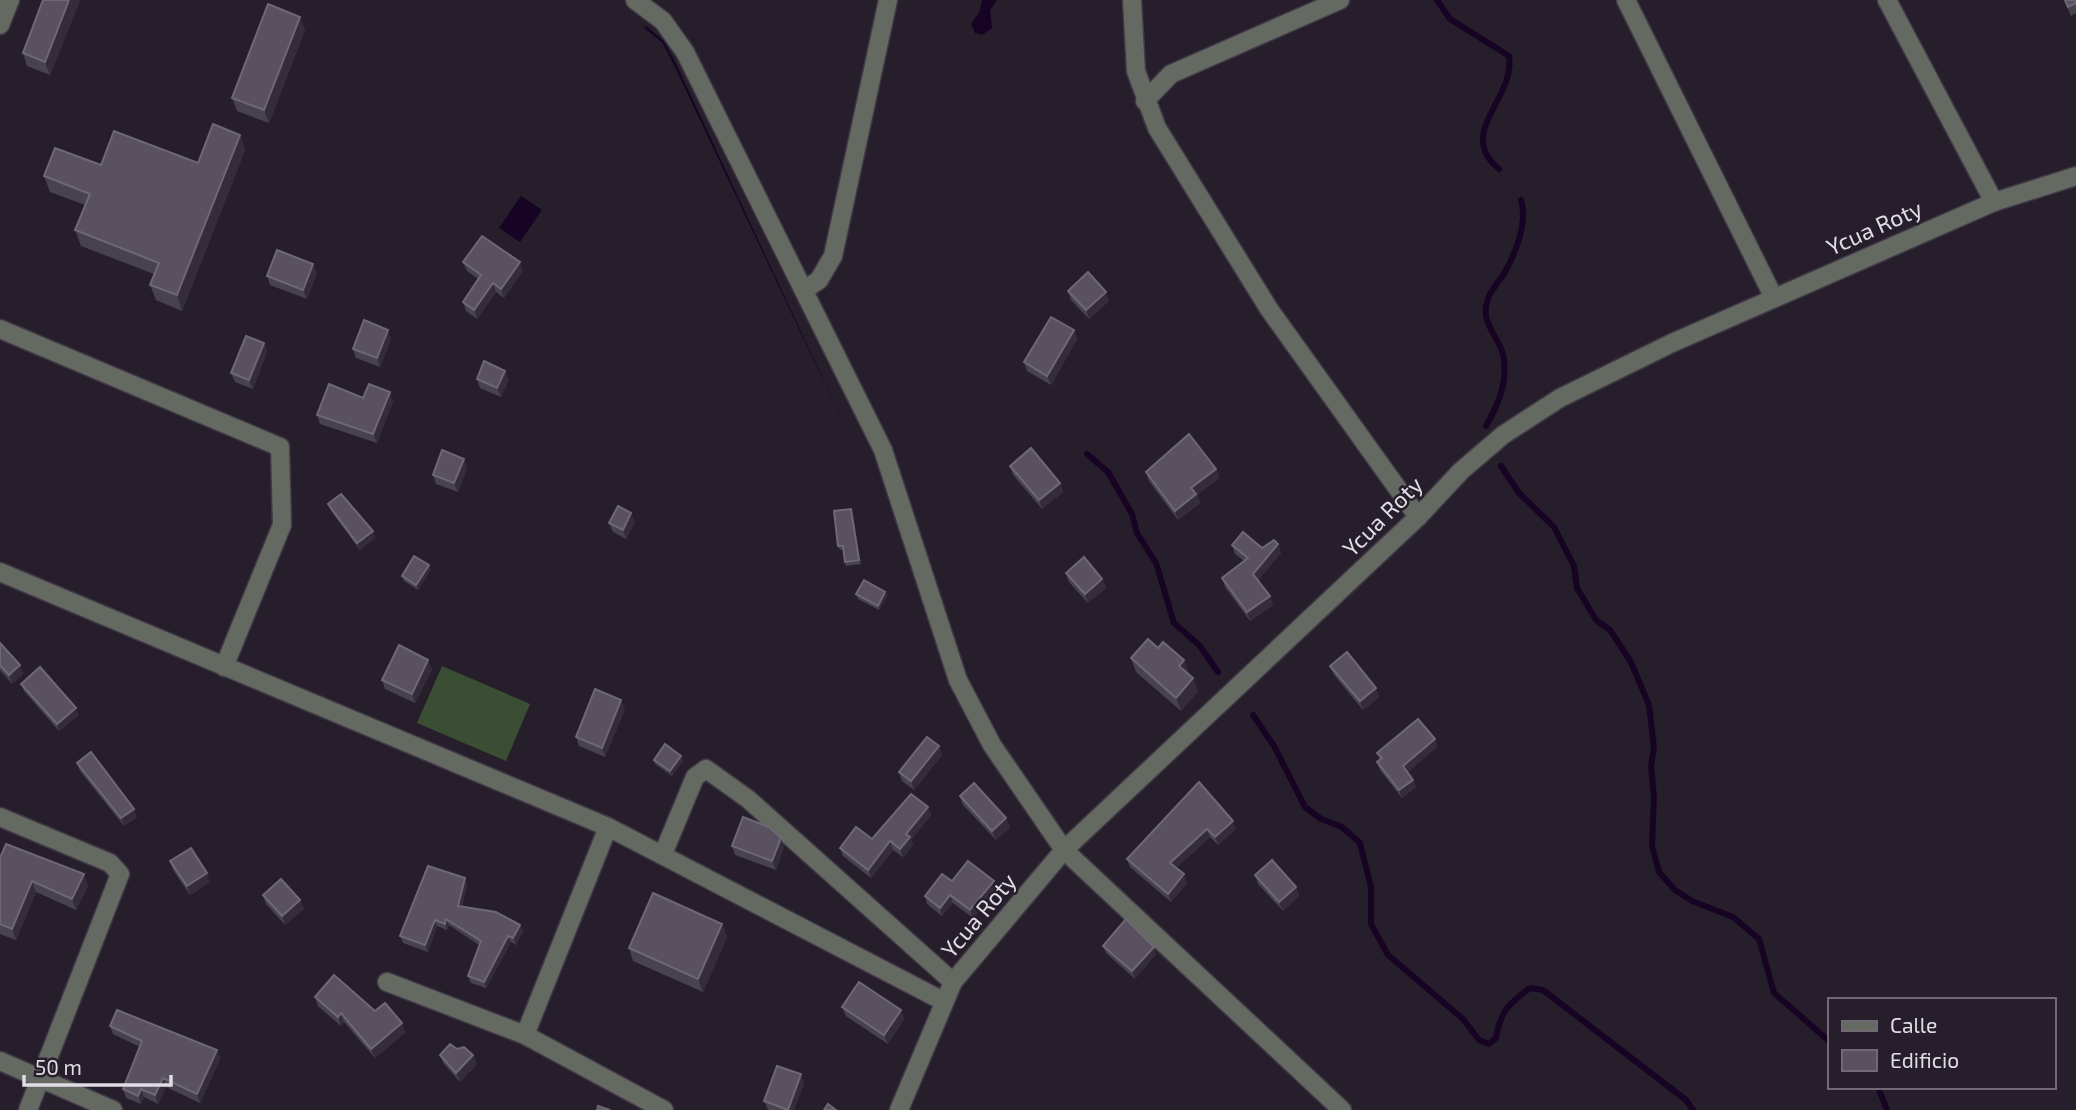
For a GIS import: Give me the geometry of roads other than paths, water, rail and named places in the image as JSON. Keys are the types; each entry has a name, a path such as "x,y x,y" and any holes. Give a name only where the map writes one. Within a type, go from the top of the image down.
{"street":[{"path":"0,25 10,0"},
{"path":"635,0 663,21 685,52 883,450 958,680 999,755 1065,850 1342,1110"},
{"path":"804,290 819,280 833,256 888,0"},
{"path":"1132,0 1136,71 1145,102 1164,139 1269,309 1418,517"},
{"path":"1145,102 1171,74 1340,0"},
{"path":"1626,0 1774,298"},
{"path":"1887,0 1994,202"},
{"name":"Ycua Roty","path":"899,1110 953,982 1065,850 1418,517 1461,471 1493,444 1560,398 1672,343 1994,202 2076,176"},
{"path":"0,329 280,447 282,525 224,667"},
{"path":"0,572 608,827 943,1001"},
{"path":"663,854 695,777 706,769 748,799 953,982"},
{"path":"0,817 110,863 120,874 28,1110"},
{"path":"525,1035 608,827"},
{"path":"387,982 525,1035 664,1110"},
{"path":"0,1060 113,1110"}],"waterway":[{"path":"1437,0 1450,19 1509,56 1509,71 1485,128 1483,142 1487,156 1499,169"},
{"path":"1486,426 1501,394 1505,368 1502,351 1488,323 1486,308 1489,295 1505,272 1517,246 1523,218 1521,200"},
{"path":"1087,454 1108,472 1132,514 1137,533 1156,563 1174,623 1200,646 1218,672"},
{"path":"1501,466 1519,493 1554,527 1574,566 1577,588 1596,620 1610,630 1631,662 1649,705 1654,748 1651,766 1654,798 1652,846 1659,872 1675,890 1692,901 1733,917 1759,939 1774,993 1828,1040"},
{"path":"1253,715 1274,746 1305,807 1321,819 1342,827 1360,843 1371,887 1371,924 1388,955 1463,1019 1479,1040 1489,1044 1496,1038 1503,1015 1523,993 1530,988 1543,990 1686,1100 1693,1110"},
{"path":"1879,1089 1887,1110"}]}
